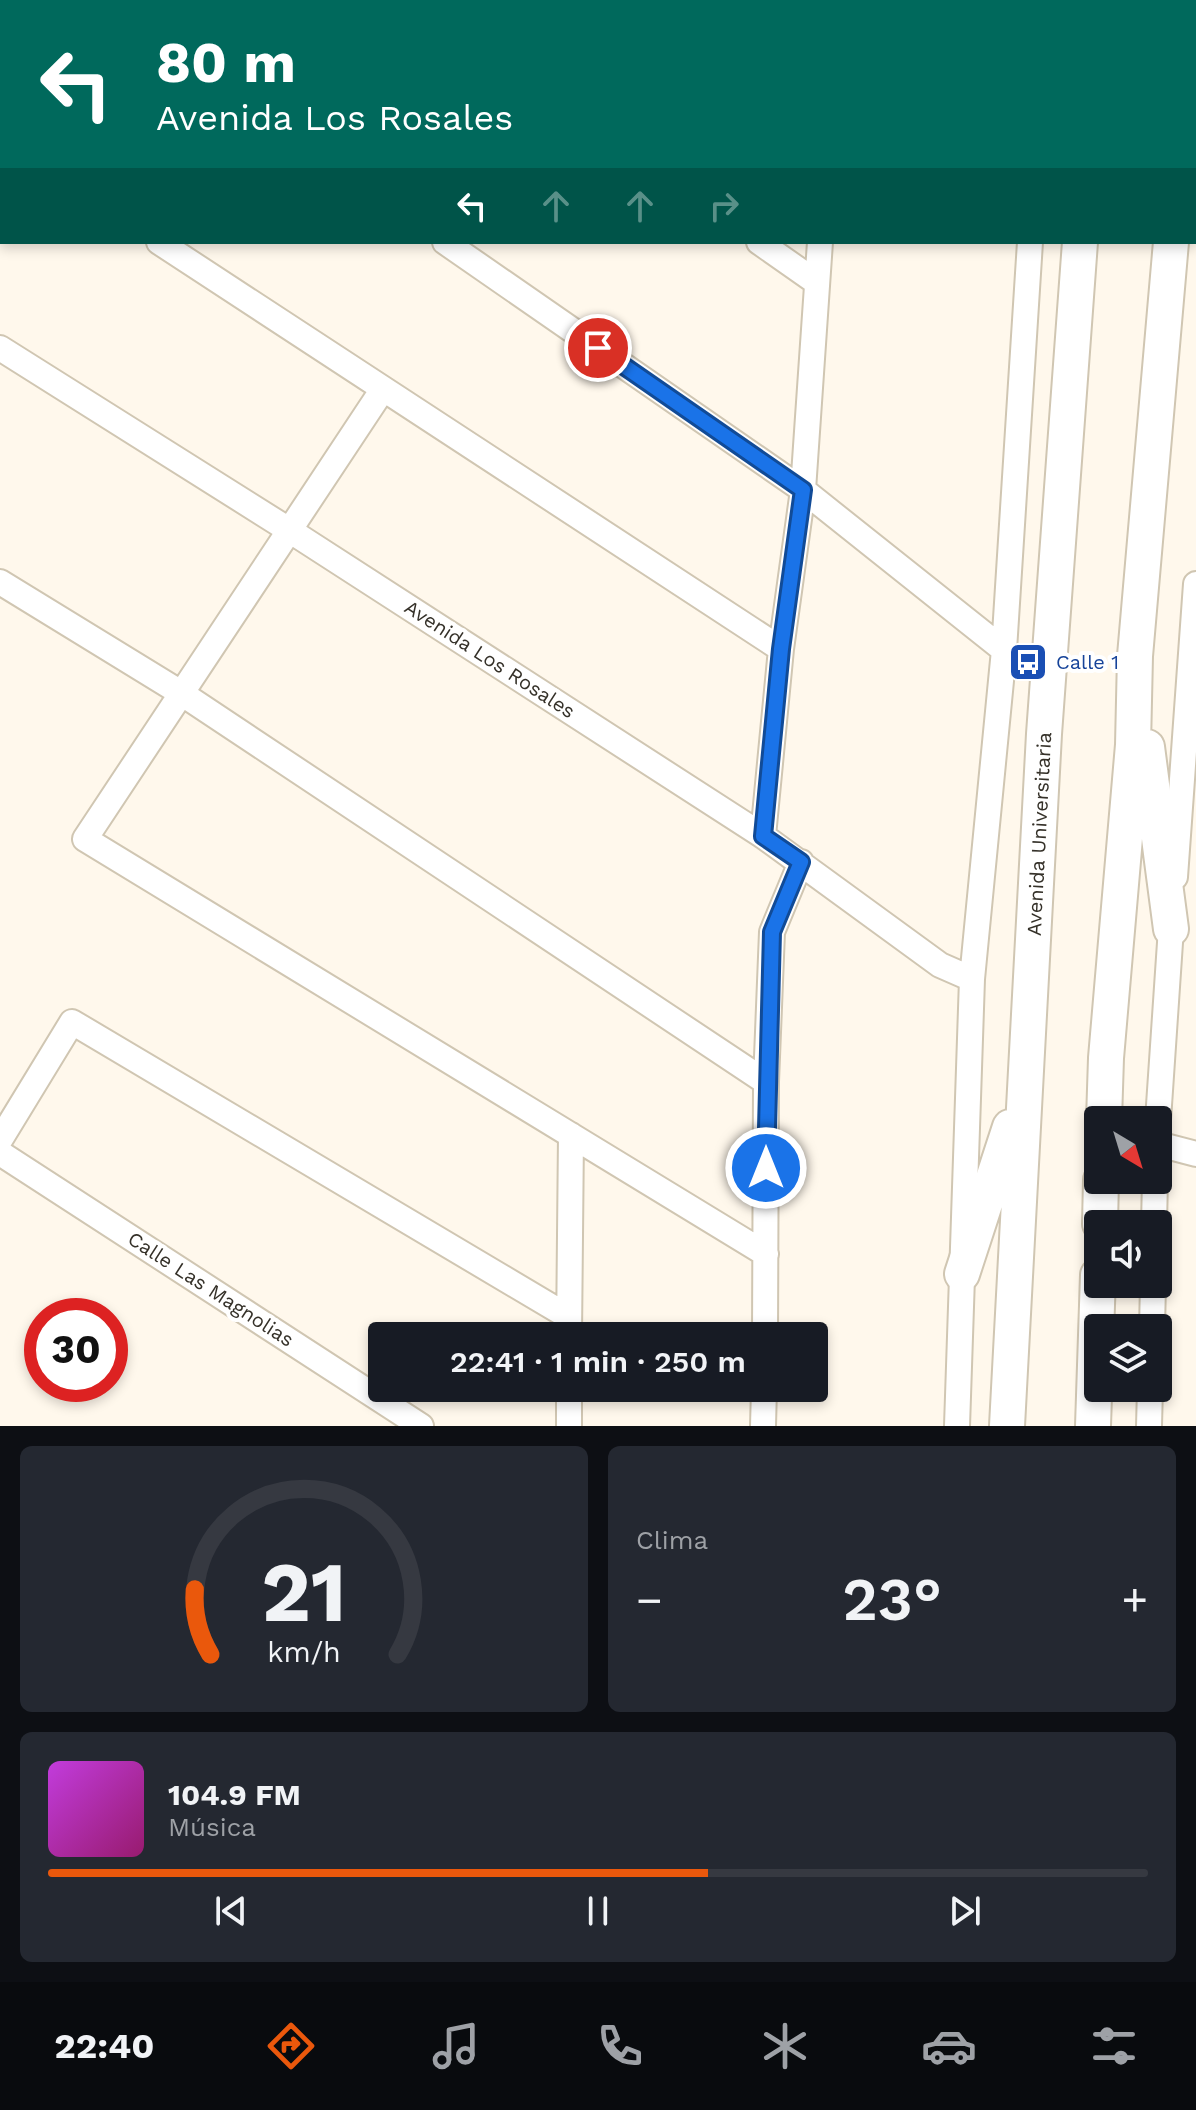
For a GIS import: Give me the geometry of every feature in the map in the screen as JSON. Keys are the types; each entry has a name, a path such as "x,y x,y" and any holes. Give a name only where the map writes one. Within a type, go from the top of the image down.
{"street":[{"path":"162,244 781,649"},
{"path":"448,244 803,490 1004,650"},
{"path":"762,244 816,282"},
{"path":"763,836 781,649 803,490 820,244"},
{"path":"957,1426 972,979 1004,650 1030,244"},
{"name":"Avenida Universitaria","path":"1007,1426 1044,734 1080,244"},
{"path":"1105,1106 1107,1043 1133,745 1135,656 1171,244"},
{"name":"Avenida Los Rosales","path":"0,348 763,836 940,965 972,979"},
{"path":"383,389 85,839 766,1254"},
{"path":"0,582 181,693 766,1082"},
{"path":"1159,1106 1171,929 1189,781 1196,584"},
{"path":"1135,656 1171,929"},
{"path":"765,1322 766,1082 772,932 801,862"},
{"path":"0,1140 72,1022 562,1322"},
{"path":"962,1274 1025,1081"},
{"path":"569,1322 571,1135"},
{"path":"1172,1148 1196,1154"},
{"name":"Calle Las Magnolias","path":"0,1153 421,1426"},
{"path":"1093,1426 1097,1298"},
{"path":"569,1402 569,1426"},
{"path":"763,1426 764,1402"},
{"path":"1149,1426 1150,1402"}],"place":[{"name":"Calle 1","path":"1028,662"}],"route":[{"path":"598,348 803,490 781,649 763,836 801,862 772,932 766,1168"}]}
